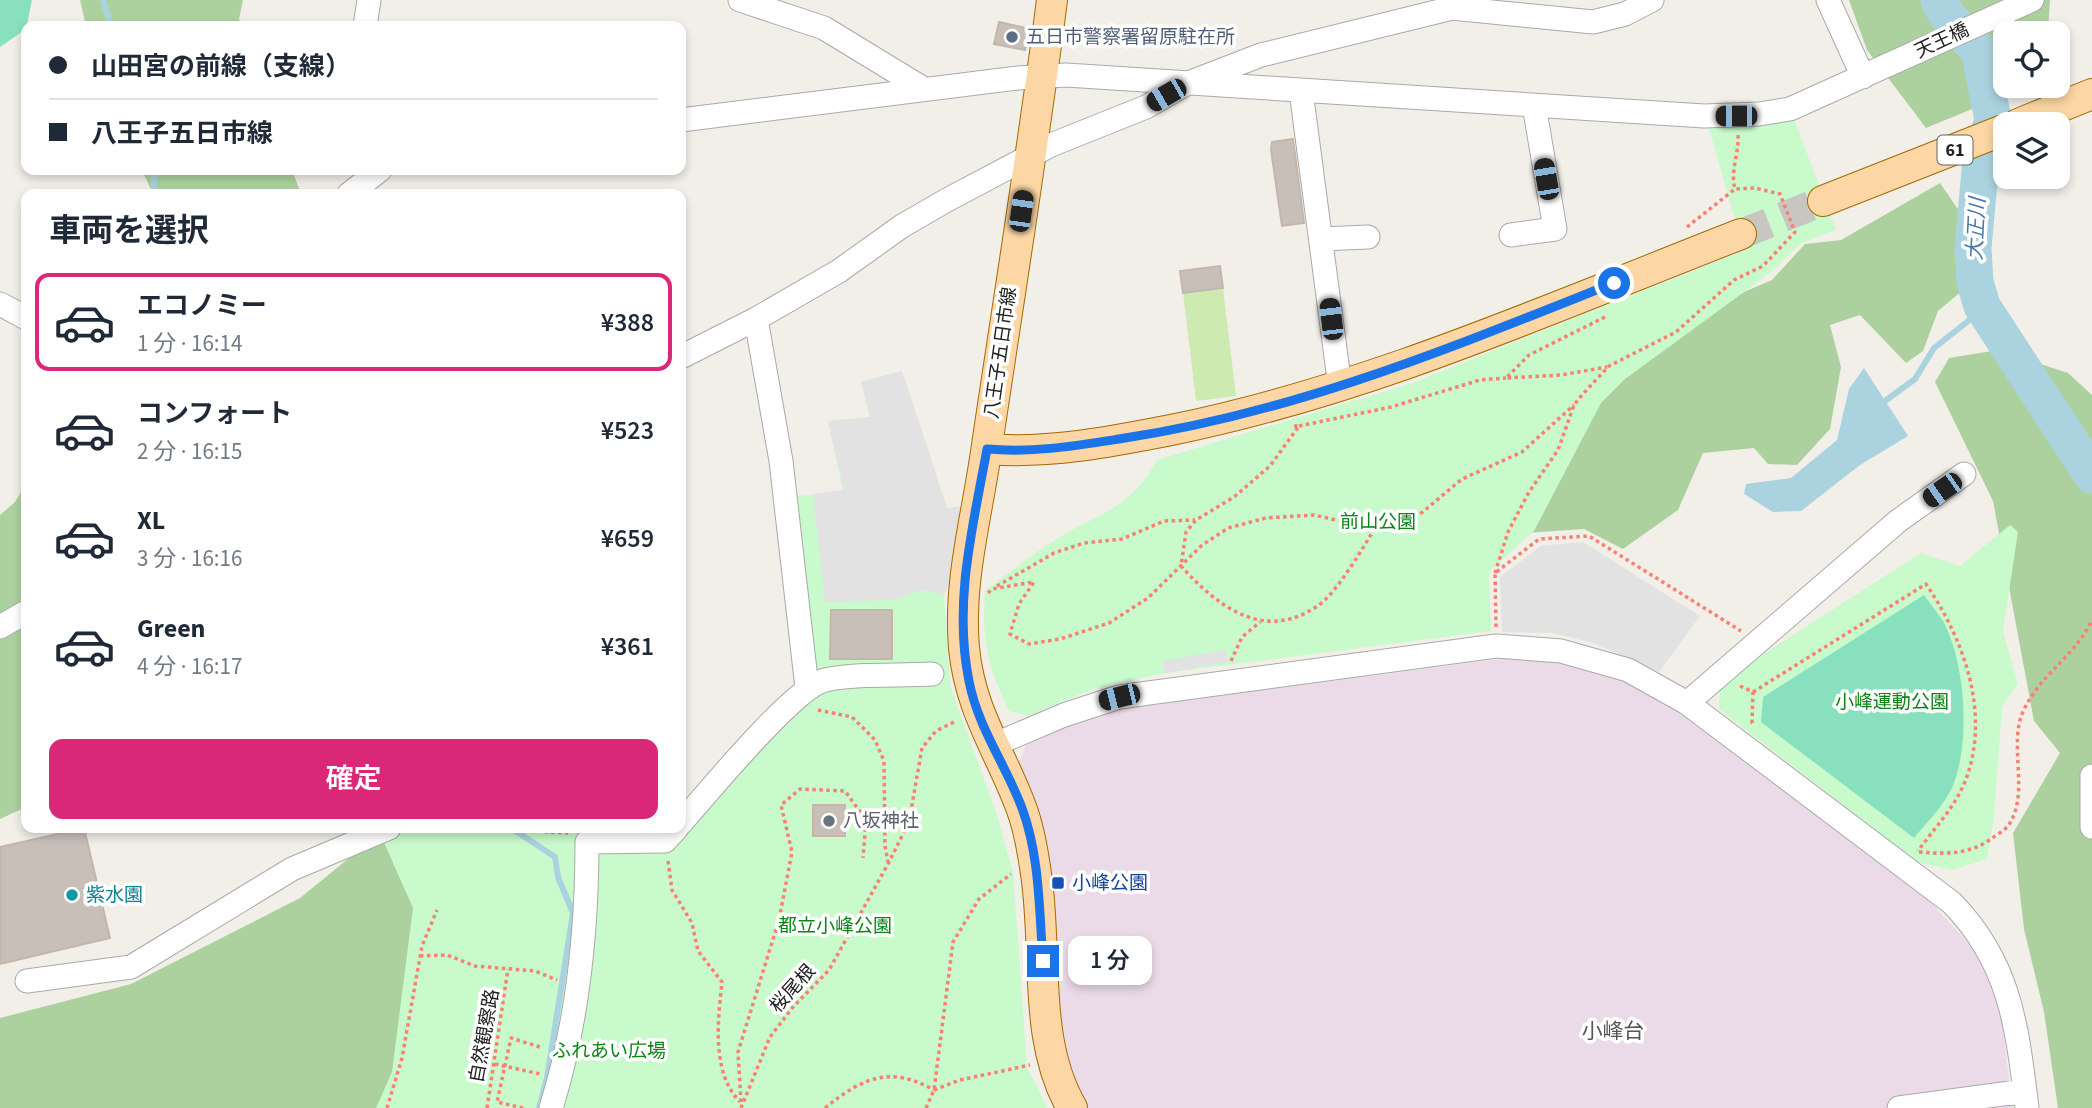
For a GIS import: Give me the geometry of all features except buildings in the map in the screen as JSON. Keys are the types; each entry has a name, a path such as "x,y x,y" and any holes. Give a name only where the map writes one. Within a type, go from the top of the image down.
{"main road":[{"name":"八王子五日市線","path":"1052,0 987,449 966,568 963,621 969,681 991,746 1022,808 1035,863 1051,1059 1072,1108"},
{"path":"2048,112 2083,98"},
{"name":"61","path":"1823,201 1993,134"},
{"path":"987,449 1052,449 1145,435 1236,416 1340,387 1386,373 1741,233"}],"street":[{"path":"366,21 369,0"},
{"path":"740,0 824,29 924,89"},
{"path":"686,354 756,319 839,271 902,226 1029,157 1077,133 1146,107 1186,84 1272,51 1452,4 1593,22 1625,14 1652,0"},
{"path":"1828,0 1863,77"},
{"name":"天王橋","path":"686,119 1042,76 1704,116 1759,114 1802,105 2032,0"},
{"path":"1272,51 1268,68 1275,89"},
{"path":"1301,91 1340,387"},
{"path":"1511,235 1555,229 1534,105"},
{"path":"356,189 373,178"},
{"path":"1321,239 1368,237"},
{"path":"0,304 21,315"},
{"path":"756,319 780,461 808,698"},
{"path":"1687,703 1898,521 1964,474"},
{"path":"0,627 21,615"},
{"path":"991,746 1064,715 1119,697 1496,646 1561,651 1597,659 1628,670 1687,703 1952,903 1976,927 1994,956 2007,988 2026,1100 1899,1108"},
{"path":"686,817 751,743 808,698 824,680 932,674"},
{"path":"2092,776 2092,828"},
{"path":"27,981 131,967 292,869 377,833"},
{"path":"551,1108 560,1079 579,981 587,906 587,842 671,834"}],"path":[{"path":"1735,189 1731,174 1737,157 1738,132"},
{"path":"1287,427 1391,407 1480,380 1561,375 1609,366 1676,332 1734,280 1763,266 1795,232 1780,194 1755,188 1735,189 1690,225"},
{"path":"1506,378 1529,355 1606,317"},
{"path":"992,589 1034,582 1019,604 1010,635 1029,644 1060,639 1109,623 1147,598 1201,547 1228,528 1266,518 1314,515 1354,524 1377,525 1419,515 1462,479 1522,452 1574,405 1609,366"},
{"path":"1496,646 1495,573 1508,532 1529,492 1558,450 1574,405"},
{"path":"1181,566 1186,532 1196,520 1234,497 1270,466 1299,426"},
{"path":"984,597 992,589 1054,553 1084,543 1122,539 1164,522 1196,520"},
{"path":"1181,566 1201,588 1260,622 1280,624 1317,607 1354,562 1377,525"},
{"path":"1495,573 1539,539 1589,536 1740,630"},
{"path":"1753,692 1926,584 1949,618 1959,642 1968,671 1976,727 1973,759 1963,787 1918,851 1946,854 1977,848 2008,826 2017,803 2021,717 2034,691 2048,672 2078,645 2092,620"},
{"path":"1231,663 1242,637 1260,622"},
{"path":"1729,679 1753,692"},
{"path":"1753,692 1752,723 1763,732"},
{"path":"808,698 852,717 875,740 884,761 884,820 888,864"},
{"name":"桜尾根","path":"741,1106 770,1037 793,1007 829,971 888,864 909,822 922,748 936,731 960,719"},
{"path":"741,1106 738,1052 754,994 771,951 792,852 781,805 800,789 845,791 866,820 863,858"},
{"path":"866,820 884,820"},
{"path":"671,834 672,890 692,923 698,951 722,982 718,1025 720,1052 729,1091 741,1106"},
{"path":"926,1108 934,1090 953,942 979,899 1021,869"},
{"path":"387,1108 402,1058 420,956 437,910"},
{"path":"420,956 447,955 475,966 536,971 556,980"},
{"name":"自然観察路","path":"487,1108 508,969"},
{"path":"523,1108 497,1102 512,1038 543,1046 541,1055"},
{"path":"825,1108 846,1092 884,1076 910,1079 934,1090 960,1080 1051,1059"},
{"path":"495,1063 540,1074"},
{"path":"535,1085 540,1074 539,1064"}],"shaded area":[{"path":"902,371 947,508 960,507 951,583 944,594 922,590 895,600 825,602 813,494 844,490 828,421 870,417 861,382"},
{"path":"1583,542 1700,616 1659,672 1593,643 1553,633 1502,632 1500,577 1541,546"},
{"path":"1225,650 1229,662 1165,673 1162,661"},
{"path":"1508,658 1573,663 1609,672 1658,694 1925,896 1971,946 1991,980 2003,1025 2012,1108 1084,1108 1066,1063 1058,1013 1053,882 1047,851 1016,770 1027,742 1108,710"}],"green space":[{"path":"0,0 32,0 28,21 21,21 21,32 0,47"},
{"path":"80,0 243,0 240,21 85,21"},
{"path":"1849,0 2050,0 2049,21 1993,21 1993,98 1999,98 1926,128 1867,50"},
{"name":"前山公園","path":"1791,111 1836,230 1801,243 1770,273 1625,379 1601,403 1534,531 1489,572 1491,631 1165,673 1095,688 1028,716 1009,711 991,666 985,639 985,591 1052,542 1123,501 1146,478 1157,460 1412,383 1748,249 1732,210 1707,121"},
{"path":"144,175 294,175 299,189 151,189"},
{"path":"1940,183 1964,218 1963,290 1938,311 1923,351 1906,363 1860,315 1830,325 1841,367 1830,429 1797,465 1768,464 1754,448 1703,453 1678,510 1623,549 1584,529 1526,533 1010,606 1772,280 1805,244 1841,240"},
{"path":"1223,288 1236,396 1196,401 1183,293"},
{"path":"1998,350 2068,373 2092,395 2092,1108 2058,1108 2044,1012 2024,929 2013,833 2060,753 2034,721 1993,501 1935,382 1949,358"},
{"name":"都立小峰公園","path":"902,371 947,508 960,507 951,583 944,594 950,685 997,815 1013,873 1027,1066 1047,1108 376,1108 392,1072 413,908 380,833 686,833 686,806 813,668 795,496 843,491 828,421 870,417 861,382"},
{"path":"21,492 21,809 0,819 0,515 15,502"},
{"name":"小峰運動公園","path":"2010,525 2018,532 2003,631 2018,684 2002,707 1994,817 1987,859 1952,870 1917,862 1719,709 1720,685 1754,660 1921,553 1960,566"},
{"path":"1924,595 1943,621 1956,657 1964,722 1960,763 1952,788 1914,838 1761,722 1763,697"},
{"path":"380,833 388,833 497,1108 0,1108 0,1018 131,984 300,898"}],"water":[{"path":"1864,368 1908,436 1860,465 1801,511 1773,512 1744,494 1746,484 1791,478 1837,440 1849,389"}],"waterway":[{"path":"103,0 109,21"},
{"name":"大正川","path":"1939,0 1946,14 1979,51 1993,119 1981,160 1973,248 1975,282 1982,306 2092,475"},
{"path":"154,175 154,189"},
{"path":"1885,401 1915,379 1934,348 1967,322 1982,306"},
{"path":"519,833 555,857 558,877 573,913 547,1078 539,1108"}],"tunnel":[{"path":"1741,234 1823,201"}],"place":[{"name":"五日市警察署留原駐在所","path":"1012,37"},
{"name":"八坂神社","path":"829,821"},
{"name":"小峰公園","path":"1058,883"},
{"name":"紫水園","path":"72,895"}],"district":[{"name":"小峰台","path":"1613,1031"}],"route":[{"path":"1043,961 1037,878 1029,834 1022,808 977,711 964,649 963,594 987,449 1015,452 1052,449 1145,435 1236,416 1323,393 1386,373 1614,283"}],"park label":[{"name":"ふれあい広場","path":"609,1051"}]}
